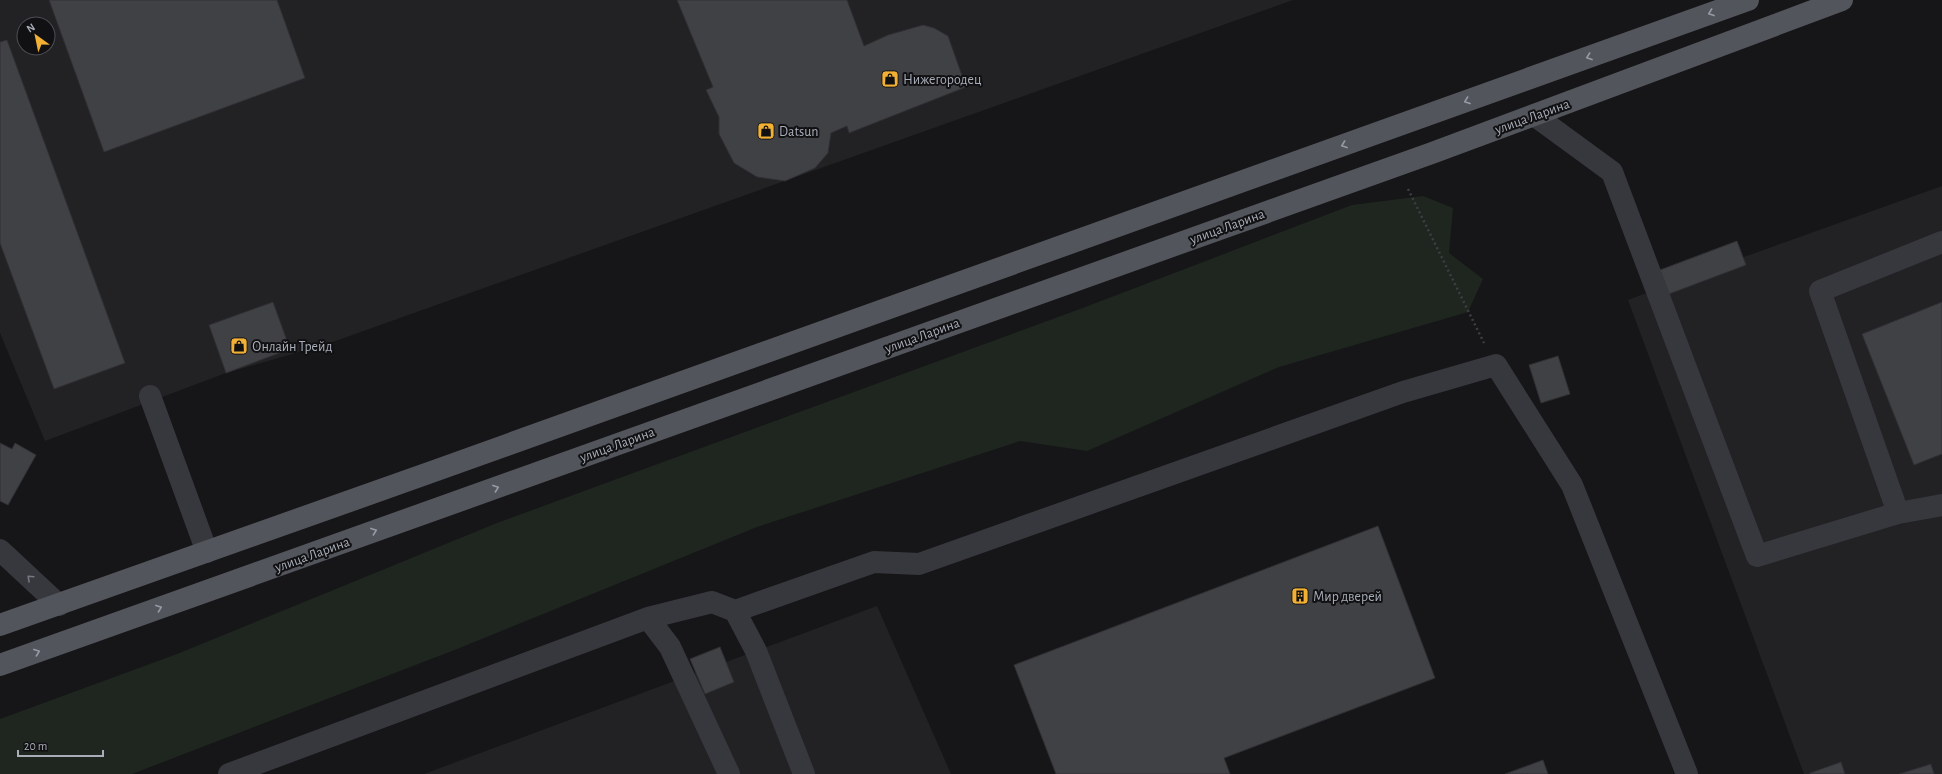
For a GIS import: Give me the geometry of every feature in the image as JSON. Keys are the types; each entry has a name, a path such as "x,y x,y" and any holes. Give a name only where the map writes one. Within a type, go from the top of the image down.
{"main road":[{"path":"0,625 1748,0"},
{"name":"улица Ларина","path":"0,665 1398,165 1842,0"}],"lane":[{"path":"1534,115 1612,172 1758,556 1898,513 1942,505"},
{"path":"1898,513 1820,291 1942,242"},
{"path":"229,774 648,618 712,602 735,611 874,562 919,564 1403,392 1496,366 1572,485 1687,774"},
{"path":"150,396 207,552"},
{"path":"0,550 59,604"},
{"path":"735,611 756,651 804,774"},
{"path":"648,618 670,647 729,774"}],"path":[{"path":"1398,165 1408,190 1496,366"}],"shaded area":[{"path":"0,0 1293,0 327,344 226,373 45,441 0,333"},
{"path":"1942,186 1942,774 1804,774 1628,300"},
{"path":"1423,196 1453,208 1449,253 1483,279 1468,312 1279,367 1087,451 1020,441 757,527 452,651 132,774 0,774 0,719 177,654 497,523 1088,306 1352,205"},
{"path":"877,606 951,774 424,774 696,673 690,659 720,647 726,662"}],"building":[{"path":"49,0 277,0 305,78 104,152"},
{"path":"677,0 847,0 864,46 888,35 923,25 934,28 948,36 966,87 849,133 847,126 831,133 828,153 815,168 785,181 757,177 734,163 719,134 719,117 706,90 713,87"},
{"path":"7,40 125,363 54,389 0,243 0,42"},
{"path":"1737,241 1746,265 1669,294 1660,270"},
{"path":"273,302 290,349 226,373 209,325"},
{"path":"1942,302 1942,454 1914,465 1862,334"},
{"path":"1558,356 1570,394 1541,403 1529,365"},
{"path":"0,443 12,449 15,443 36,455 8,505 0,501"},
{"name":"Мир дверей","path":"1378,526 1435,678 1224,758 1230,774 1056,774 1014,665"},
{"path":"720,647 734,682 705,694 690,659"},
{"path":"1543,760 1548,774 1505,774"},
{"path":"1841,762 1845,774 1810,774 1810,773"},
{"path":"1931,764 1934,774 1899,774"}],"place":[{"name":"Нижегородец","path":"890,79"},
{"name":"Datsun","path":"766,131"},
{"name":"Онлайн Трейд","path":"239,346"},
{"name":"Мир дверей","path":"1300,596"}]}
